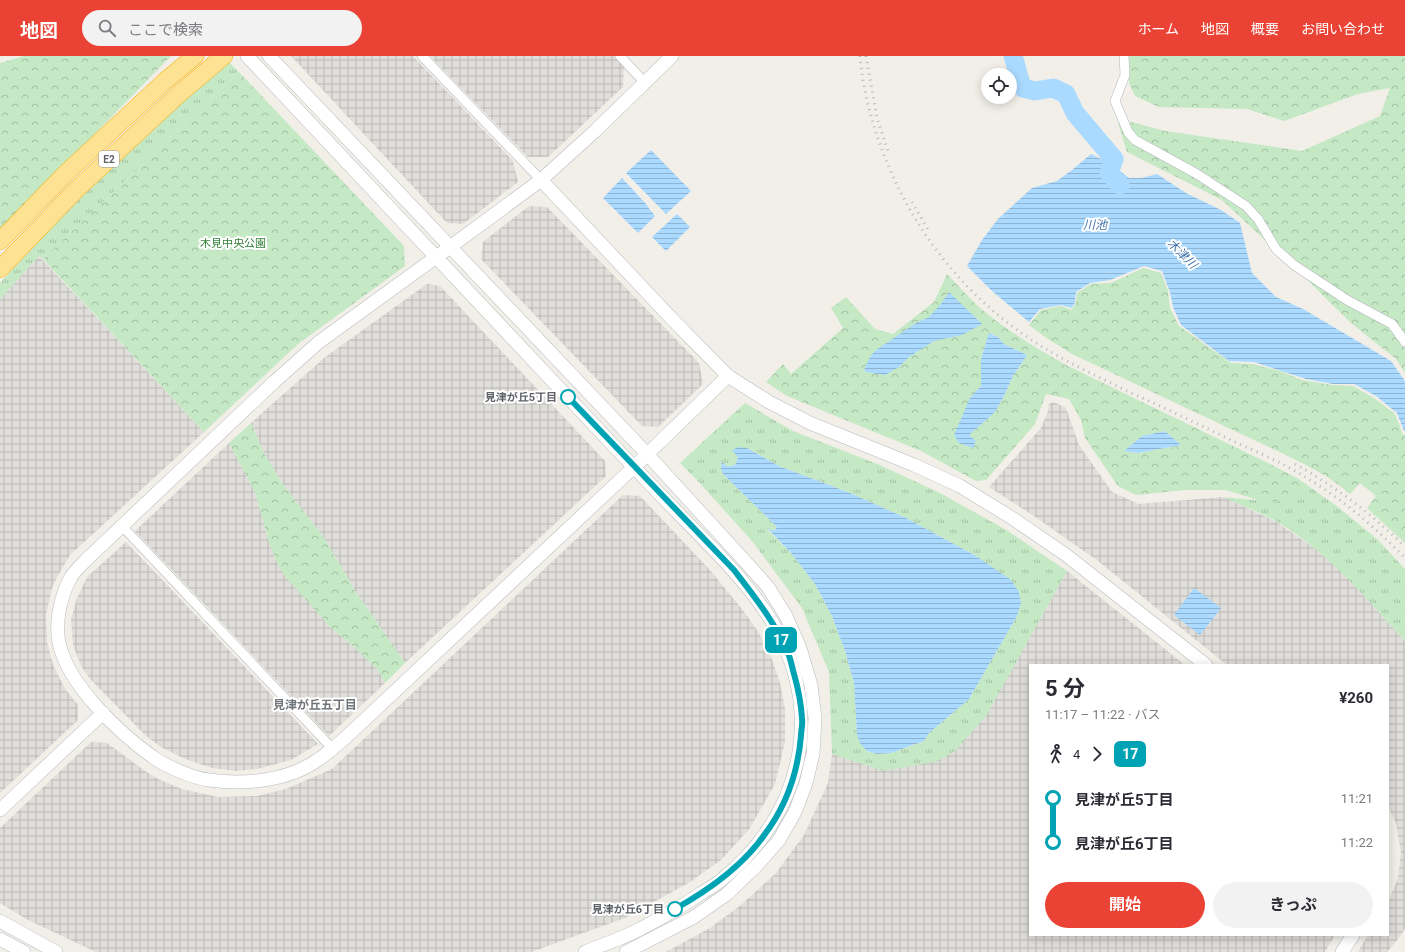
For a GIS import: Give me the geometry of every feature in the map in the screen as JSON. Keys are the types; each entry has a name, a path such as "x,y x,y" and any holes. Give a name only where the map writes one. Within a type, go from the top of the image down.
{"highway":[{"name":"E2","path":"0,241 66,173 165,81 195,56"},
{"name":"E2","path":"0,269 76,190 178,95 224,56"}],"street":[{"path":"247,56 734,570 770,619 788,654 798,688 802,720 800,752 794,776 782,805 766,834 720,881 687,903 610,947 585,952"},
{"path":"269,56 647,454 768,587 786,616 800,648 811,685 815,718 813,754 806,783 795,812 779,840 758,864 727,894 694,917 626,952"},
{"path":"422,56 728,376 769,402 810,423 914,465 960,486 1012,518 1066,555 1205,664"},
{"path":"620,56 645,83"},
{"path":"672,56 595,132 541,180 320,342 269,387 85,561 72,576 62,599 58,623 60,646 68,668 82,688 103,713 127,736 154,757 176,769 207,780 233,782 261,780 292,773 318,760 332,748 647,454 728,376"},
{"path":"1124,56 1125,75 1115,101 1128,132 1135,140 1197,174 1246,206 1258,219 1276,248 1294,265 1347,300 1392,324 1405,342"},
{"path":"122,526 332,748"},
{"path":"0,810 103,713"},
{"path":"0,921 56,952"},
{"path":"1342,952 1352,936"},
{"path":"0,939 24,952"}],"shaded area":[{"path":"291,56 413,56 513,161 518,182 463,224 447,223"},
{"path":"430,56 614,56 624,66 623,87 548,157 528,157"},
{"path":"529,206 547,207 699,363 703,384 658,427 642,426 481,259 483,242"},
{"path":"39,256 204,432 70,555 57,577 52,588 46,615 47,642 53,665 65,689 78,705 78,720 0,793 0,299"},
{"path":"427,284 440,286 605,461 606,476 405,663 356,592 324,538 282,483 264,453 251,423 324,358"},
{"path":"1054,402 1066,408 1079,445 1112,492 1139,504 1223,497 1275,521 1317,550 1348,578 1405,641 1405,928 1387,952 1358,952 1367,936 1389,936 1389,900 1398,878 1401,853 1396,823 1389,809 1389,664 1226,664 1098,561 1034,516 989,487 1041,428 1048,411 1049,404"},
{"path":"229,443 255,492 276,561 330,627 378,670 385,683 329,736 135,531"},
{"path":"623,495 640,496 709,569 742,609 759,633 772,659 780,683 785,709 785,742 775,784 750,828 721,860 690,882 625,918 531,952 96,952 26,919 0,903 0,828 91,742 107,743 145,771 160,780 182,789 218,797 257,796 286,789 332,769"},
{"path":"126,542 318,744 291,760 257,769 236,771 212,768 185,759 161,747 146,736 91,680 81,666 73,645 71,619 77,598 87,577"},
{"path":"1067,571 1184,664 1029,664 1029,936 1334,936 1325,952 666,952 710,928 741,905 776,873 804,835 828,783 832,754 845,758 955,751 986,715"}],"green space":[{"path":"24,56 171,56 0,231 0,63"},
{"path":"1128,56 1405,56 1405,373 1396,359 1351,323 1291,264 1222,200 1127,152 1118,123 1131,122 1165,131 1302,151 1380,116 1390,88 1358,94 1284,121 1247,109 1159,107 1135,96 1129,83"},
{"path":"229,62 239,72 43,259 39,256 0,299 0,283 75,202 178,103"},
{"name":"木見中央公園","path":"239,72 404,246 405,266 298,344 204,432 43,259"},
{"path":"1143,268 1161,273 1168,291 1170,308 1179,326 1231,363 1253,364 1280,371 1302,380 1332,385 1353,386 1374,398 1395,414 1403,435 1405,434 1405,543 1367,508 1376,496 1360,483 1350,494 1327,477 1294,459 1072,354 1029,325 1041,310 1061,306 1072,310 1076,302 1077,293 1091,284 1111,283"},
{"path":"947,274 989,315 1010,331 1066,365 1268,463 1297,478 1310,487 1276,502 1262,501 1225,490 1185,490 1136,495 1118,486 1085,438 1081,420 1069,399 1046,394 1035,424 986,480 976,481 921,451 787,396 766,382 783,364 791,374 843,328 831,308 846,297 875,329 893,334 934,302","holes":["989,333 998,337 1004,344 1027,355 1013,376 995,412 968,435 965,410 970,398 981,386 981,359","1165,431 1181,445 1139,453 1124,451 1142,436"]},
{"path":"745,403 793,431 880,465 940,493 1008,531 1067,571 986,716 955,751 938,761 884,771 832,754 829,672 802,608 752,541 680,463","holes":["747,448 779,466 850,493 906,518 976,556 1019,592 1021,603 1017,616 969,699 929,733 924,741 891,753 877,754 867,751 857,734 854,683 845,651 832,616 815,584 791,553 767,529 774,531 777,527 723,474 722,462 728,466 735,465 738,457 736,454"]},
{"path":"251,423 264,453 282,483 324,538 356,592 405,663 385,683 378,670 330,627 284,575 276,561 255,492 229,443"},
{"path":"1310,487 1338,507 1377,539 1405,569 1405,641 1345,576 1295,533 1276,521 1223,497 1276,502"}],"water":[{"path":"651,150 691,191 666,214 626,173"},
{"name":"川池","path":"1091,154 1113,165 1129,178 1141,178 1157,174 1186,193 1221,210 1240,223 1252,273 1276,297 1303,309 1391,361 1405,381 1405,431 1397,413 1376,396 1354,384 1333,384 1306,379 1254,362 1229,361 1181,325 1173,307 1170,292 1162,271 1144,266 1110,280 1090,283 1076,292 1075,302 1072,308 1061,305 1040,309 1029,322 992,291 967,266 982,240 998,219 1032,188 1057,181"},
{"path":"622,178 655,216 638,233 603,198"},
{"path":"677,214 690,227 666,251 652,237"},
{"path":"949,292 982,324 962,335 934,341 909,357 899,367 885,375 866,372 864,370 870,357 876,350 916,323 929,317 941,304"},
{"path":"989,333 998,337 1004,344 1027,355 1013,376 995,412 969,435 976,441 973,448 959,443 954,435 970,398 981,386 981,359"},
{"path":"1165,431 1181,445 1138,453 1124,451 1142,436"},
{"path":"739,447 747,448 779,466 850,493 906,518 976,556 1011,580 1019,592 1021,603 1017,616 969,699 929,733 924,741 891,753 877,754 867,751 860,743 857,734 854,683 845,651 832,616 815,584 791,553 767,528 774,531 777,527 723,474 721,469 722,461 727,466 735,465 738,457 732,450"},
{"path":"1194,588 1221,608 1200,635 1174,615"}],"waterway":[{"name":"木津川","path":"1013,56 1023,88 1035,91 1053,88 1066,94 1075,113 1114,159 1109,173 1120,185"}],"railway":[{"path":"860,56 865,90 873,123 884,155 898,187 926,235 942,257 979,298 1000,317 1023,334 1066,360 1129,392 1273,459 1310,480 1353,510 1380,533 1405,558"},
{"path":"866,56 877,118 888,151"},
{"path":"912,202 930,233"},
{"path":"1295,464 1325,482 1367,512 1405,547"}],"bus line":[{"name":"17","path":"568,397 734,570 774,624 788,654 798,688 802,720 800,752 794,776 782,805 766,834 720,881 687,903 675,909"}],"place":[{"name":"見津が丘5丁目","path":"568,397"},
{"name":"見津が丘6丁目","path":"675,909"}],"district":[{"name":"見津が丘五丁目","path":"315,705"}]}
